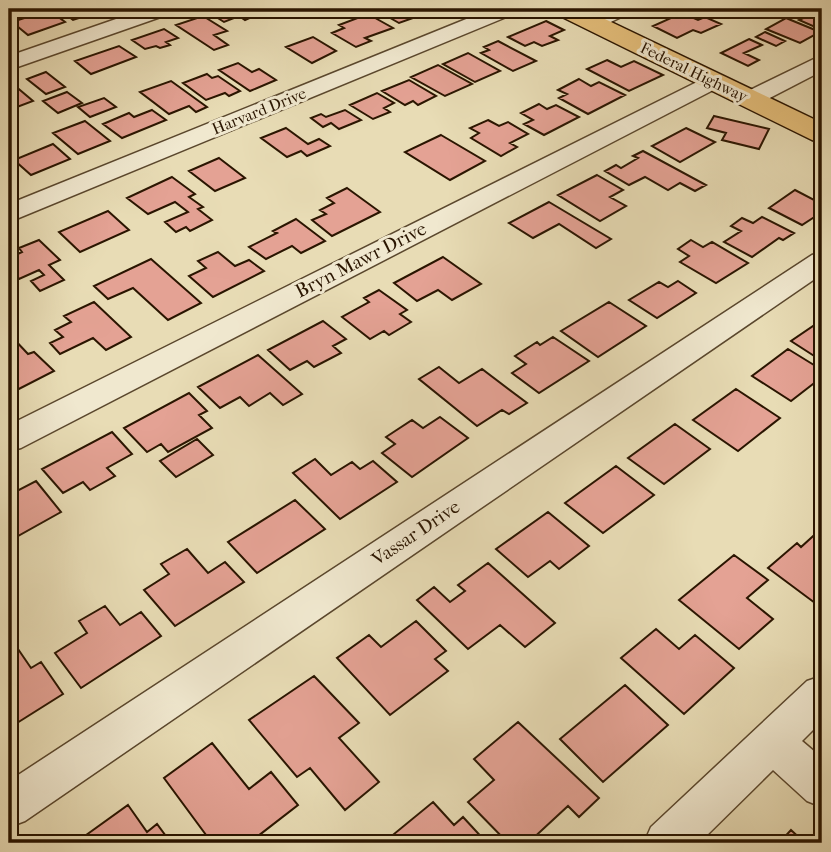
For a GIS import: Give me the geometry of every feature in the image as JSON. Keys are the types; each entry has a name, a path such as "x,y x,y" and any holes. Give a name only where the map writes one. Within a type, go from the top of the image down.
{"main road":[{"name":"Federal Highway","path":"565,9 822,134"}],"street":[{"path":"9,62 165,9"},
{"name":"Harvard Drive","path":"9,214 509,9"},
{"path":"593,22 623,9"},
{"path":"750,99 822,61"},
{"name":"Bryn Mawr Drive","path":"9,439 713,81"},
{"name":"Vassar Drive","path":"9,806 822,261"},
{"path":"667,843 822,694"},
{"path":"772,743 822,786"}],"building":[{"path":"107,9 73,20 60,10"},
{"path":"222,9 261,9 249,13 254,16 245,20 239,16 224,22 210,13"},
{"path":"419,9 427,13 399,23 378,11"},
{"path":"49,10 65,22 28,35 12,22"},
{"path":"818,11 822,13 822,30 799,20"},
{"path":"682,13 698,20 705,17 721,24 701,33 693,30 677,38 653,26"},
{"path":"368,14 393,28 365,38 371,41 356,47 332,33 344,28 339,25"},
{"path":"203,16 227,31 214,35 228,45 214,50 176,25"},
{"path":"786,18 820,32 800,43 766,29"},
{"path":"546,21 564,30 550,36 558,40 542,46 534,42 525,46 508,37"},
{"path":"164,29 178,38 166,42 170,45 145,49 132,40"},
{"path":"765,32 785,41 776,46 756,37"},
{"path":"313,37 336,51 312,63 286,47"},
{"path":"749,39 762,45 744,53 759,60 748,66 721,53"},
{"path":"498,41 536,61 513,71 481,53 489,50 484,47"},
{"path":"119,46 136,57 91,74 75,61"},
{"path":"468,53 500,71 475,82 443,64"},
{"path":"607,60 621,67 634,61 663,75 629,91 587,69"},
{"path":"238,63 252,72 259,69 276,80 250,91 219,70"},
{"path":"438,65 472,84 445,96 411,77"},
{"path":"46,72 65,87 46,94 27,79"},
{"path":"207,74 212,78 218,76 240,91 206,100 183,83"},
{"path":"579,79 591,86 599,82 625,95 588,114 559,98 567,94 558,90"},
{"path":"409,80 436,96 418,105 413,101 405,105 382,91"},
{"path":"171,81 207,107 196,112 189,106 169,114 140,92"},
{"path":"14,85 33,101 9,110 9,87"},
{"path":"67,92 82,103 58,113 43,101"},
{"path":"377,93 394,103 384,108 390,112 373,119 350,105"},
{"path":"104,98 116,107 90,117 78,107"},
{"path":"539,104 547,109 556,105 579,117 544,135 524,124 533,120 521,113"},
{"path":"152,110 166,120 122,138 103,124 129,113 134,117"},
{"path":"345,110 361,120 339,129 331,123 323,127 311,118 321,114 326,117"},
{"path":"714,116 769,129 759,149 722,140 726,133 707,128"},
{"path":"488,120 499,126 508,122 528,134 510,143 517,147 501,156 471,138 479,133 470,128"},
{"path":"85,121 110,141 78,154 53,133"},
{"path":"286,128 308,144 319,139 330,146 307,156 301,151 287,157 261,138"},
{"path":"686,128 715,142 680,162 652,146"},
{"path":"441,135 485,161 450,180 405,152"},
{"path":"53,144 70,159 31,175 14,160"},
{"path":"643,151 706,185 695,191 680,183 668,190 645,177 629,185 605,171 616,165 621,168 638,158 633,156"},
{"path":"219,158 245,178 215,191 189,171"},
{"path":"597,175 623,190 610,197 626,206 600,221 558,195"},
{"path":"172,177 195,194 189,197 203,207 198,209 212,220 190,231 186,227 176,232 165,222 188,212 175,202 148,214 127,198"},
{"path":"347,188 380,212 332,236 312,220 326,214 320,210 334,203 327,198"},
{"path":"795,190 822,204 822,215 819,214 802,225 769,208"},
{"path":"549,202 611,239 596,248 559,224 533,238 509,223"},
{"path":"108,211 129,230 80,252 59,232"},
{"path":"762,217 794,233 783,240 779,238 752,257 724,242 741,231 731,226 742,218 753,223"},
{"path":"296,219 325,241 301,253 292,246 266,259 249,247 277,233 273,231"},
{"path":"39,240 60,260 49,265 64,280 40,291 31,281 44,275 39,270 19,279 9,268 9,258 22,252 19,248"},
{"path":"691,240 703,247 712,242 748,263 716,283 680,262 689,256 678,249"},
{"path":"218,252 235,266 249,260 264,271 213,297 189,276 206,268 198,261"},
{"path":"443,257 481,284 452,300 438,290 417,301 394,283"},
{"path":"151,259 201,303 168,320 133,288 108,299 94,286"},
{"path":"678,281 696,293 657,318 629,300 659,282 668,287"},
{"path":"379,290 407,310 400,314 411,322 389,335 384,331 370,339 342,317 369,302 364,298"},
{"path":"94,302 131,337 106,350 93,338 60,354 50,343 63,337 55,330 71,322 64,316"},
{"path":"609,302 646,326 598,357 561,331"},
{"path":"822,320 822,361 791,341"},
{"path":"323,321 346,339 333,346 341,353 314,367 307,361 290,370 268,350"},
{"path":"12,337 28,354 34,352 54,371 9,394 9,339"},
{"path":"553,337 589,361 539,393 512,373 526,364 515,356 537,342 540,345"},
{"path":"788,349 822,370 822,377 791,401 752,376"},
{"path":"258,355 302,394 283,405 270,393 249,406 240,397 220,408 198,387"},
{"path":"439,367 459,383 482,369 527,403 509,414 502,410 477,426 419,379"},
{"path":"736,389 780,418 738,451 693,420"},
{"path":"189,393 207,411 199,415 212,428 168,452 161,444 147,452 124,428"},
{"path":"440,417 468,438 412,477 382,453 395,444 386,437 412,420 423,428"},
{"path":"675,424 710,449 664,484 628,458"},
{"path":"112,432 132,454 107,468 115,476 90,490 83,482 63,493 42,469"},
{"path":"197,439 213,455 176,477 160,461"},
{"path":"315,459 331,475 352,462 360,469 373,461 397,482 340,519 293,473"},
{"path":"616,466 654,495 603,533 565,503"},
{"path":"36,481 61,512 9,541 9,495"},
{"path":"295,500 325,529 257,573 228,542"},
{"path":"548,512 589,546 559,569 550,561 528,577 496,549"},
{"path":"822,528 822,596 815,603 768,568 797,543 801,547"},
{"path":"187,549 208,573 225,562 244,582 175,626 144,590 169,574 161,564"},
{"path":"734,555 768,580 747,598 773,619 739,649 679,600"},
{"path":"488,563 555,623 525,647 500,625 468,649 417,600 434,587 450,602 465,591 458,585"},
{"path":"105,606 120,625 141,612 161,636 81,688 55,653 87,633 79,621"},
{"path":"416,621 446,651 435,659 448,671 390,715 337,658 369,635 381,647"},
{"path":"656,629 679,649 695,635 734,668 684,714 621,658"},
{"path":"18,649 31,668 41,662 63,694 9,728 9,655"},
{"path":"314,676 359,723 339,738 379,782 345,810 310,768 297,777 249,720"},
{"path":"625,685 668,725 603,782 560,739"},
{"path":"518,722 599,798 579,817 568,806 528,843 508,843 468,802 494,780 474,759"},
{"path":"212,743 249,789 271,772 298,805 249,843 212,843 164,778"},
{"path":"433,802 454,825 463,817 487,843 402,843 394,834"},
{"path":"128,805 147,832 157,824 171,843 85,843 82,838"},
{"path":"791,830 805,843 779,843"}]}
